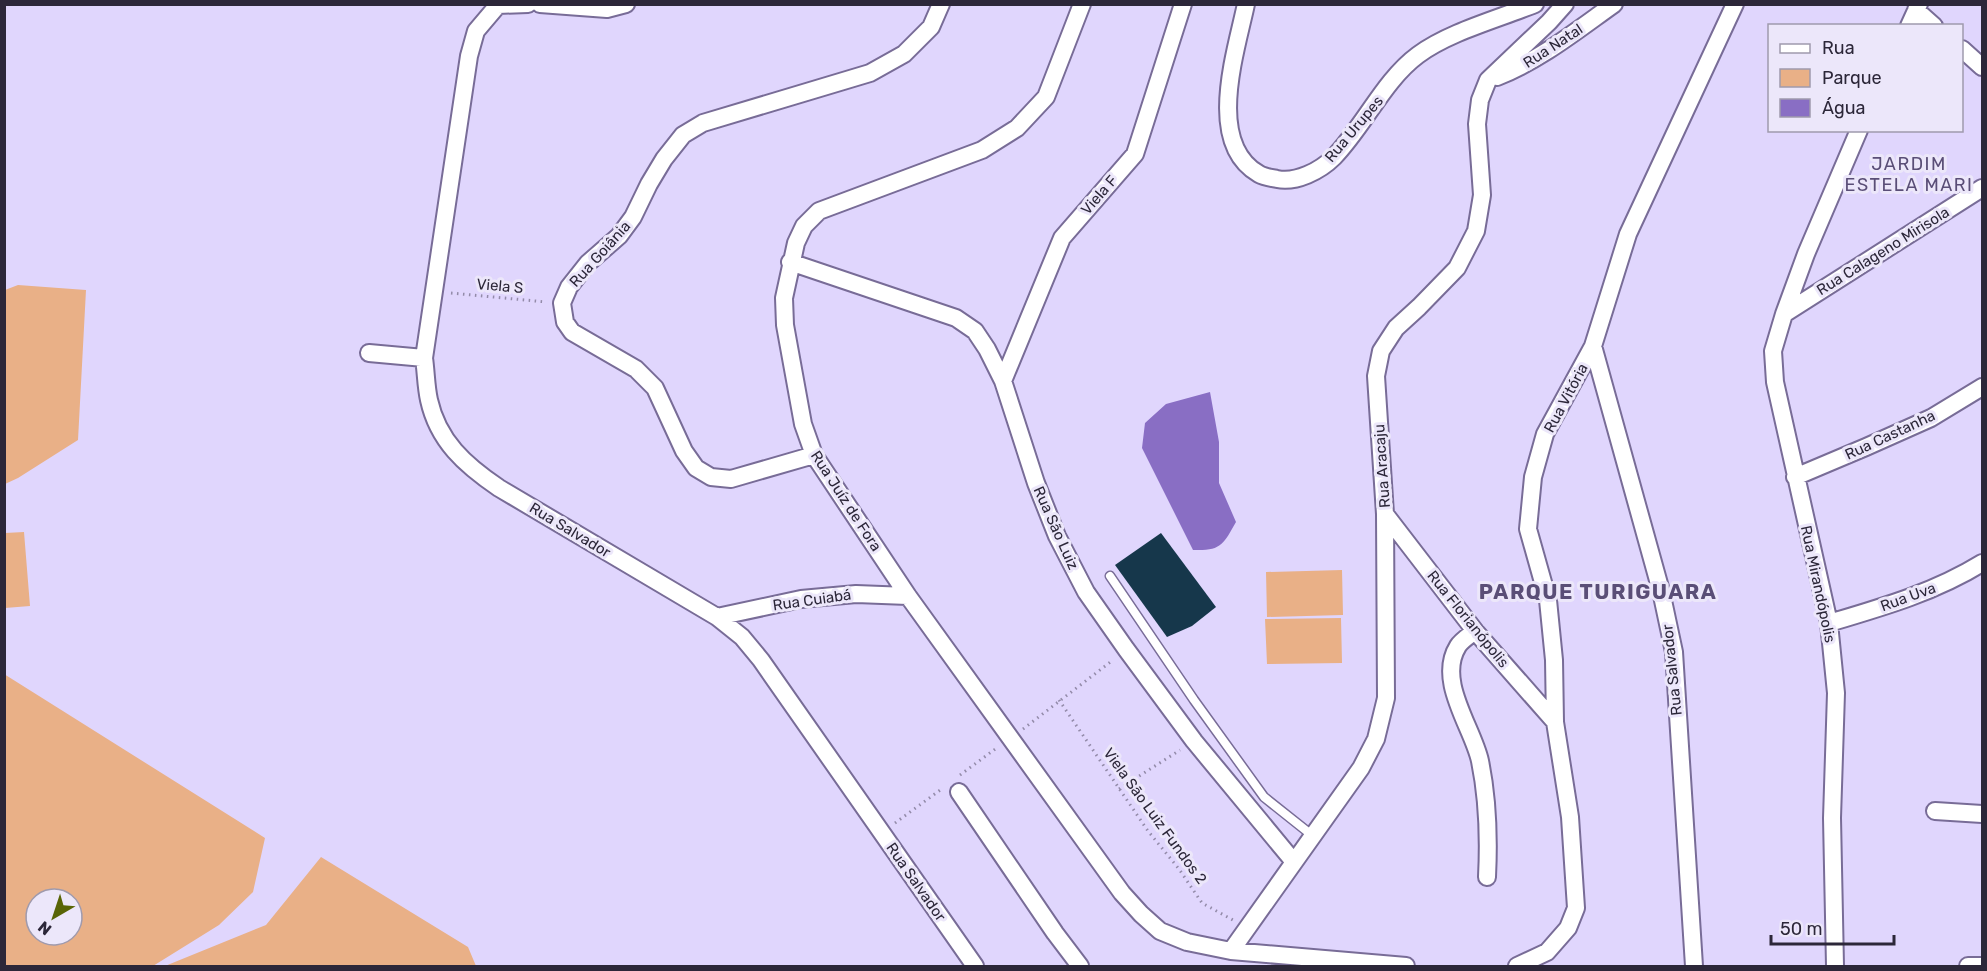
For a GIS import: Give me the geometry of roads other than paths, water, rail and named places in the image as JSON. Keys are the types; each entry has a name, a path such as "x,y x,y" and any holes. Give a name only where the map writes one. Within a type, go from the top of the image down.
{"street":[{"path":"498,4 528,4"},
{"name":"Rua Salvador","path":"498,4 476,31 469,56 424,358 429,399 438,428 453,452 477,474 717,617 742,637 761,660 975,966"},
{"path":"540,4 607,9 626,4"},
{"name":"Rua Goiânia","path":"814,455 730,479 711,477 696,468 684,452 655,388 636,369 572,332 565,322 562,303 569,287 588,263 619,236 633,217 649,183 683,135 703,123 870,73 904,54 931,27 941,4"},
{"name":"Rua Juíz de Fora","path":"1082,4 1046,97 1017,128 982,150 819,211 804,226 790,262 784,298 785,325 803,424 814,455 908,596 1122,893 1141,914 1160,931 1187,942 1231,951"},
{"name":"Viela F","path":"1003,381 1062,238 1135,154 1183,4"},
{"name":"Rua Urupes","path":"1246,4 1232,71 1228,107 1230,136 1240,158 1260,175 1286,181 1312,173 1334,158 1396,77 1415,57 1434,43 1535,4"},
{"name":"Rua Aracaju","path":"1231,951 1361,768 1376,739 1386,698 1385,514 1376,376 1382,351 1396,328 1457,268 1476,231 1482,195 1477,123 1480,100 1488,80 1549,22 1564,4"},
{"name":"Rua Natal","path":"1488,80 1521,68 1614,4"},
{"name":"Rua Vitória","path":"1517,966 1547,952 1568,928 1576,908 1570,817 1555,722 1554,660 1548,600 1528,529 1533,477 1545,434 1593,346 1628,234 1734,4"},
{"path":"1910,24 1918,7 1932,24"},
{"path":"1963,50 1983,67"},
{"name":"Rua Mirandópolis","path":"1835,966 1832,818 1836,693 1829,623 1795,477 1774,372 1773,351 1806,254 1858,132"},
{"name":"Rua Calageno Mirisola","path":"1784,314 1983,188"},
{"name":"Rua São Luiz","path":"790,262 956,318 975,331 1003,381 1048,515 1086,592 1194,741 1294,862"},
{"name":"Rua Salvador","path":"1593,346 1661,591 1674,652 1694,966"},
{"path":"369,353 424,358"},
{"name":"Rua Castanha","path":"1795,477 1930,418 1983,387"},
{"name":"Rua Florianópolis","path":"1385,514 1475,631 1555,722"},
{"name":"Rua Uva","path":"1829,623 1925,592 1956,579 1983,563"},
{"name":"Rua Cuiabá","path":"717,617 801,599 856,594 908,596"},
{"path":"1475,631 1458,646 1452,665 1453,694 1479,758 1487,800 1489,846 1486,877"},
{"path":"959,792 1080,966"},
{"path":"1935,811 1983,814"},
{"path":"1231,951 1406,966"},
{"path":"1968,966 1983,966"}],"lane":[{"path":"1110,576 1194,700 1264,797 1313,836"}],"water":[{"path":"1210,392 1219,442 1219,483 1236,522 1220,545 1210,549 1193,550 1142,448 1145,423 1166,404"}],"district":[{"name":"JARDIM ESTELA MARI","path":"1909,174"},
{"name":"PARQUE TURIGUARA","path":"1598,592"}]}
